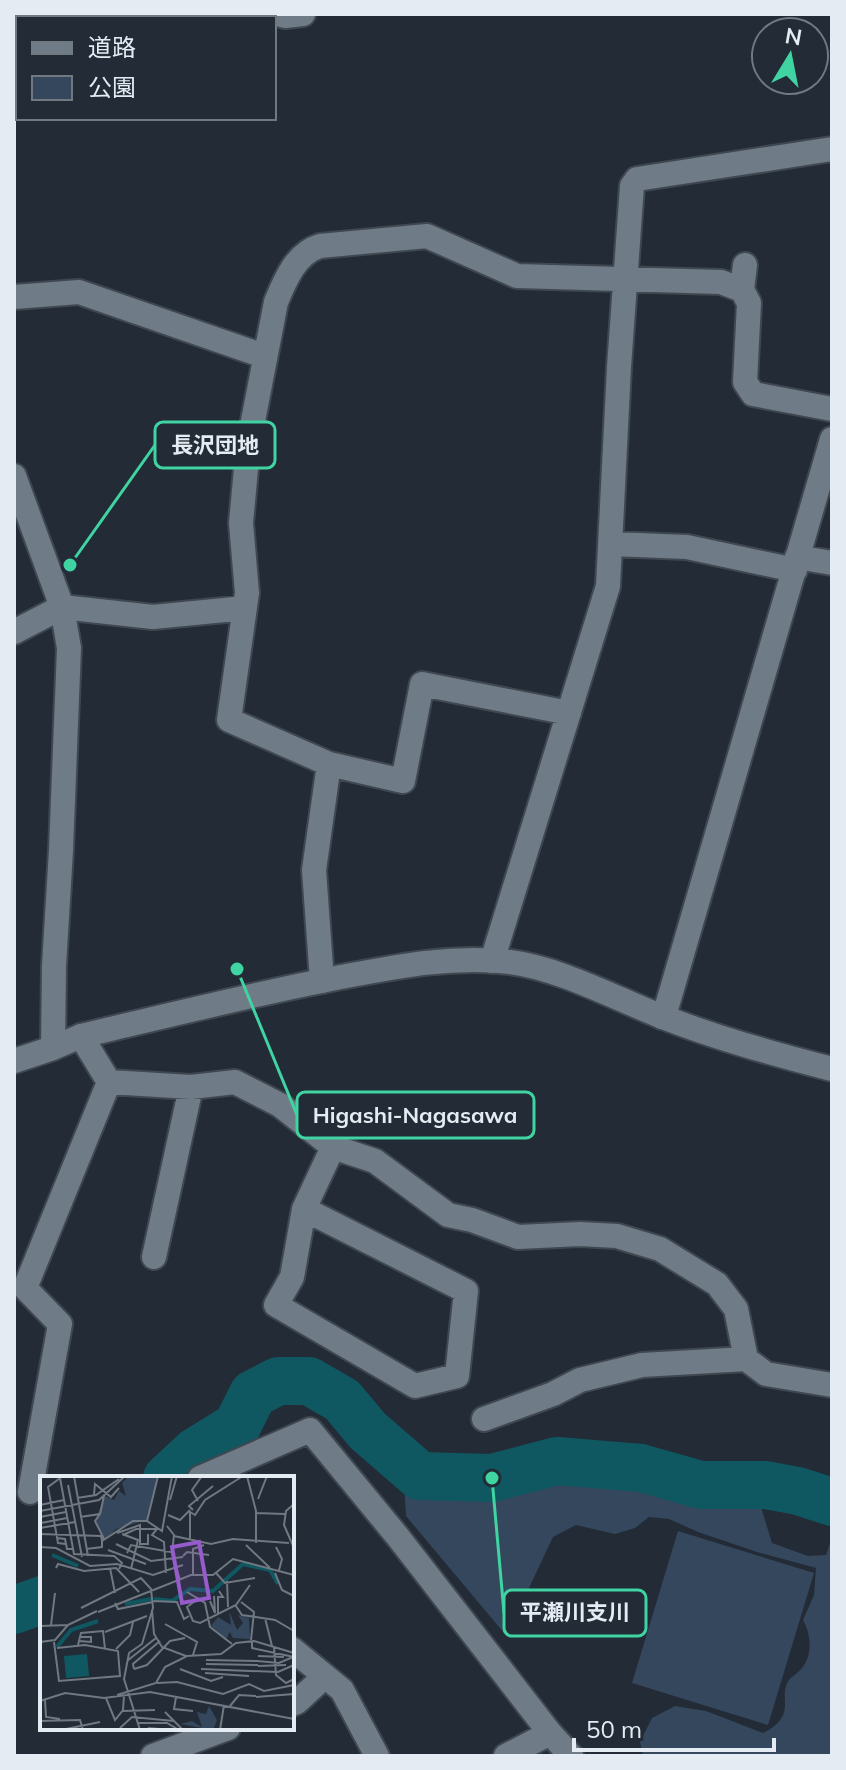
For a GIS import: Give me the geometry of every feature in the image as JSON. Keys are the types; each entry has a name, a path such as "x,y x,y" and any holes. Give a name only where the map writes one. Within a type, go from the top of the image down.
{"street":[{"path":"278,14 303,14"},
{"path":"492,961 608,586 632,186 637,179 832,149"},
{"path":"569,713 422,684 403,781 329,764 229,720 247,593 241,523 248,447 276,302 285,280 311,248 427,236 517,276 721,282 742,290"},
{"path":"745,265 742,290 749,303 745,382 753,394 832,409"},
{"path":"14,297 79,292 264,356"},
{"path":"662,1017 832,439"},
{"path":"14,476 62,607 69,648 53,1048"},
{"path":"611,544 687,547 796,563 832,563"},
{"path":"14,632 62,607 153,617 245,608"},
{"path":"322,981 314,870 329,764"},
{"path":"14,1061 81,1036 261,993 415,963 463,959 511,962 552,972 731,1042 832,1069"},
{"path":"81,1036 109,1082"},
{"path":"109,1082 191,1087 235,1082 280,1105 333,1147 375,1161 448,1215 472,1220 518,1237 617,1236 660,1249 717,1284 736,1309 746,1359"},
{"path":"30,1492 60,1324 25,1288 109,1082"},
{"path":"154,1257 191,1087"},
{"path":"304,1209 466,1291 457,1376 415,1386 276,1305 292,1277 304,1209 333,1147"},
{"path":"484,1419 553,1394 580,1380 642,1365 746,1359 766,1374 832,1385"},
{"path":"205,1476 310,1430 571,1756"},
{"path":"294,1651 342,1690 377,1756"},
{"path":"294,1703 325,1676"},
{"path":"163,1754 223,1730"},
{"path":"506,1756 550,1733"}],"green space":[{"path":"594,1452 663,1469 737,1468 758,1497 772,1543 808,1556 826,1555 832,1537 832,1756 643,1756 640,1742 652,1718 675,1706 706,1711 763,1733 772,1728 785,1710 787,1683 808,1657 809,1638 803,1620 814,1595 816,1568 757,1552 669,1519 649,1517 635,1528 615,1534 576,1525 553,1537 529,1588 534,1607 524,1620 504,1633 406,1516 404,1484 429,1458 469,1468 542,1454"},
{"path":"678,1531 814,1573 768,1725 632,1683"}],"waterway":[{"path":"169,1476 195,1452 237,1426 253,1394 278,1381 309,1381 342,1400 368,1431 420,1476 492,1478 557,1461 641,1468 701,1485 766,1485 832,1502"},
{"path":"14,1610 40,1601"}],"place":[{"name":"長沢団地","path":"70,565"},
{"name":"Higashi-Nagasawa","path":"237,969"},
{"name":"平瀬川支川","path":"492,1478"}]}
